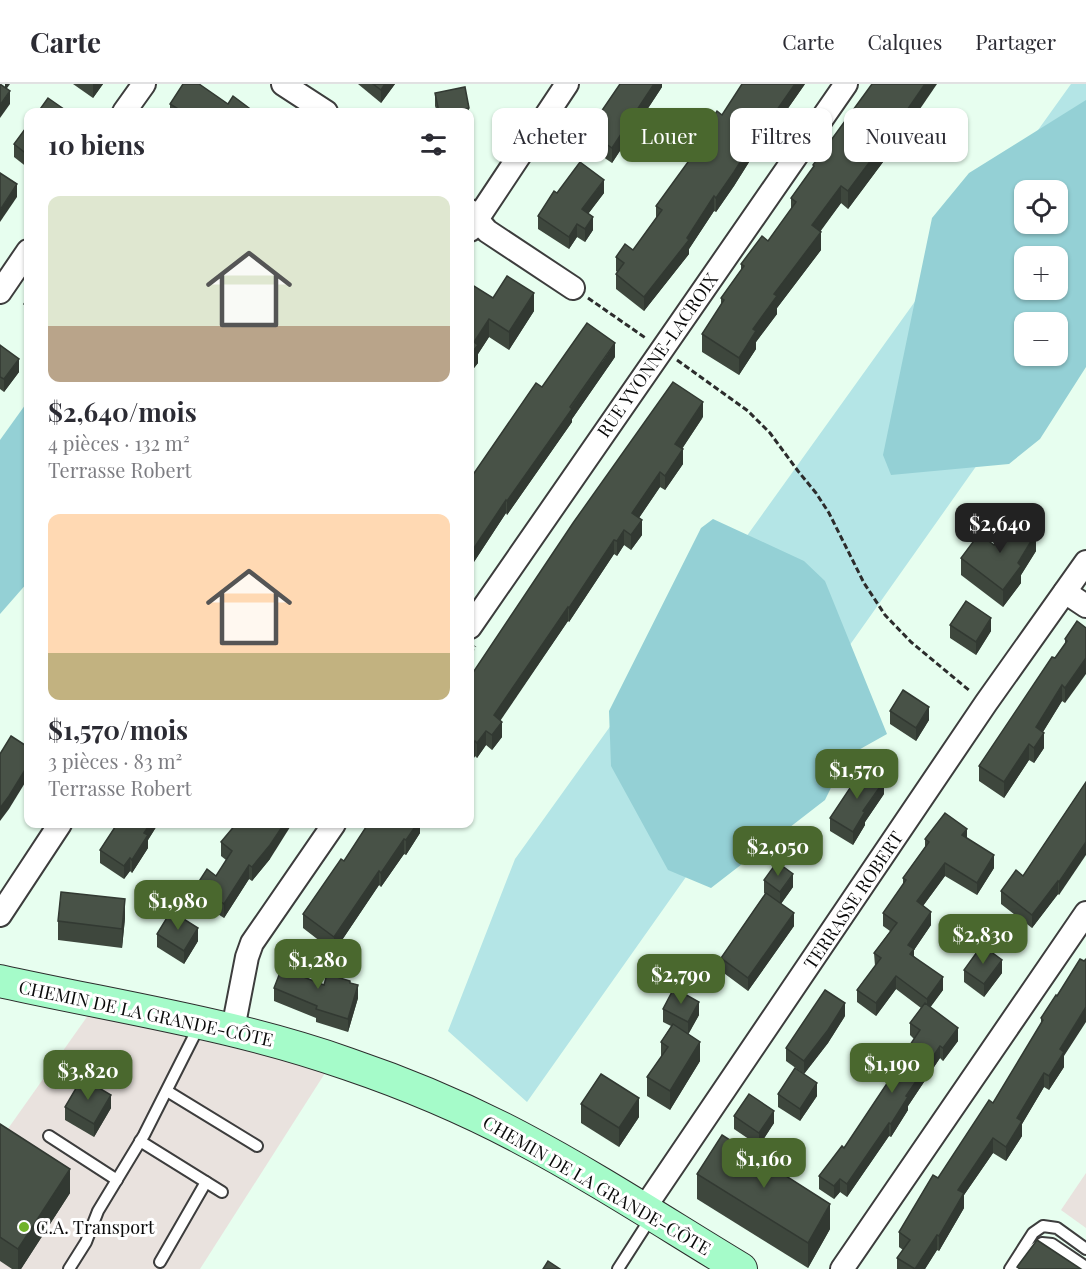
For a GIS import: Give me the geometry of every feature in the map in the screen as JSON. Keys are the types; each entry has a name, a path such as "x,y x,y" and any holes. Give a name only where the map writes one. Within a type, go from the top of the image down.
{"main road":[{"name":"CHEMIN DE LA GRANDE-CÔTE","path":"0,981 233,1029 349,1064 453,1105 537,1147 741,1269"}],"street":[{"path":"127,108 144,84"},
{"path":"283,84 320,108"},
{"path":"474,217 567,84"},
{"name":"RUE YVONNE-LACROIX","path":"474,621 846,84"},
{"path":"474,221 573,288"},
{"path":"0,292 24,257"},
{"name":"TERRASSE ROBERT","path":"648,1213 986,703 1086,562"},
{"path":"1065,592 1086,606"},
{"path":"0,915 57,828"},
{"path":"233,1029 247,957 252,943 331,828"},
{"path":"842,1269 1086,913"}],"lane":[{"path":"69,1269 86,1242 98,1211 167,1091 195,1034 198,1022"},
{"path":"167,1091 257,1146"},
{"path":"49,1136 117,1180"},
{"path":"140,1141 222,1192"},
{"path":"160,1262 206,1182"},
{"path":"618,1269 648,1213"},
{"path":"1010,1269 1033,1233 1043,1226 1057,1228 1086,1249"},
{"path":"1021,1269 1035,1248 1042,1243 1052,1244 1086,1267"}],"path":[{"path":"602,308 651,342"},
{"path":"674,358 748,411 770,433 829,513 864,583 885,615 911,642 976,696"}],"shaded area":[{"path":"1071,84 1086,84 1086,310 1068,318 1068,312 1014,312 1014,366 1047,366 527,1102 448,1031 515,859"},
{"path":"1086,100 1086,367 1040,439 1009,464 891,475 883,455 932,218 969,173"},
{"path":"24,407 24,587 0,614 0,440"},
{"path":"713,519 804,561 825,581 887,734 846,757 825,800 711,888 668,870 611,766 609,711 701,528"},
{"path":"89,1014 327,1070 200,1269 0,1269 0,1140"},
{"path":"1086,1173 1086,1228 1061,1210"}],"building":[{"path":"0,84 10,91 0,105"},
{"path":"183,84 199,84 228,104 233,96 249,108 176,108 170,104"},
{"path":"373,84 385,84 381,90"},
{"path":"620,84 654,84 638,108 620,108 620,136 612,148 608,145 608,108 604,108"},
{"path":"742,84 795,84 778,108 730,108 730,162 740,162 716,198 714,196 687,238 689,240 644,297 616,274 624,263 616,257 625,244 633,250 662,210 656,206 688,162 718,162 718,112 722,115"},
{"path":"872,84 925,84 908,108 855,108"},
{"path":"465,87 469,108 438,108 435,93"},
{"path":"48,98 62,108 41,108"},
{"path":"844,122 844,162 870,162 848,191 841,186 812,225 821,232 774,294 777,296 753,329 756,331 739,358 702,334 724,300 721,298 744,266 741,264 762,236 768,241 796,202 791,198 815,162 832,162 832,139"},
{"path":"24,130 24,152 14,144"},
{"path":"580,162 604,180 582,209 593,217 585,229 577,224 569,237 538,216 554,191 557,193"},
{"path":"0,173 17,184 0,210"},
{"path":"507,276 534,293 509,332 489,319 474,342 474,286 493,298"},
{"path":"587,323 615,343 570,407 572,409 474,548 474,473 536,383 542,387"},
{"path":"0,345 19,359 4,379 0,377"},
{"path":"673,382 703,402 675,444 683,449 665,476 660,472 632,513 642,520 631,535 624,530 617,541 614,540 494,715 502,722 492,735 486,731 477,743 475,741 474,743 474,671 573,523"},
{"path":"1012,518 1036,533 1018,563 1021,566 1003,590 961,558 979,534 994,545"},
{"path":"966,601 991,618 976,642 950,625"},
{"path":"1077,621 1086,628 1086,658 1065,688 1062,685 1036,727 1044,733 1034,748 1029,744 1004,782 979,766 1052,657 1055,658 1067,641 1065,639"},
{"path":"903,690 929,707 916,728 890,711"},
{"path":"11,736 24,744 24,772 0,808 0,754"},
{"path":"864,767 884,781 863,811 865,812 853,832 830,818"},
{"path":"1086,782 1086,842 1059,882 1032,915 1001,891 1016,870 1023,876"},
{"path":"945,813 967,829 962,835 994,855 977,883 945,863 917,901 931,912 908,945 914,949 910,954 943,977 927,999 896,976 876,1003 857,990 881,958 874,953 897,923 883,913 906,880 903,878 929,842 925,839"},
{"path":"114,828 147,828 144,833 148,835 132,860 130,858 124,866 100,850"},
{"path":"233,828 281,828 252,867 249,865 224,904 196,886 207,869 216,876 232,851 221,842"},
{"path":"365,828 414,828 381,873 379,871 334,937 303,914 341,859 344,861"},
{"path":"777,862 793,874 780,892 764,880"},
{"path":"61,892 125,899 122,929 58,921"},
{"path":"766,893 794,913 748,978 721,958"},
{"path":"171,911 198,928 184,951 157,934"},
{"path":"982,945 1002,960 984,984 964,970"},
{"path":"286,957 301,963 296,974 324,985 327,974 358,985 348,1019 316,1009 317,1006 274,988"},
{"path":"1080,959 1084,961 1086,959 1086,1007 1060,1049 1064,1052 1049,1076 1044,1073 1017,1118 1022,1121 1006,1147 993,1138 958,1190 964,1193 939,1236 937,1235 915,1269 897,1258 910,1240 899,1232 933,1175 938,1178 989,1100 993,1103 1043,1020 1041,1018"},
{"path":"674,988 699,1002 688,1022 663,1009"},
{"path":"825,990 845,1003 804,1061 786,1048"},
{"path":"925,1003 958,1028 943,1048 940,1046 906,1096 908,1097 891,1124 889,1123 847,1184 840,1179 834,1186 819,1176 842,1146 844,1148 896,1070 894,1069 920,1030 910,1023"},
{"path":"673,1024 700,1042 670,1091 647,1077 668,1047 661,1042"},
{"path":"795,1068 817,1083 800,1109 778,1094"},
{"path":"601,1074 639,1098 619,1128 581,1104"},
{"path":"82,1078 111,1095 94,1124 65,1107"},
{"path":"749,1094 774,1111 759,1133 734,1116"},
{"name":"C.A. Transport","path":"0,1124 70,1169 18,1249 0,1237"},
{"path":"722,1135 830,1204 808,1243 697,1174"},
{"path":"1037,1240 1081,1269 1020,1269 1017,1267"},
{"path":"548,1261 560,1269 543,1269"}],"place":[{"name":"C.A. Transport","path":"24,1227"}]}
